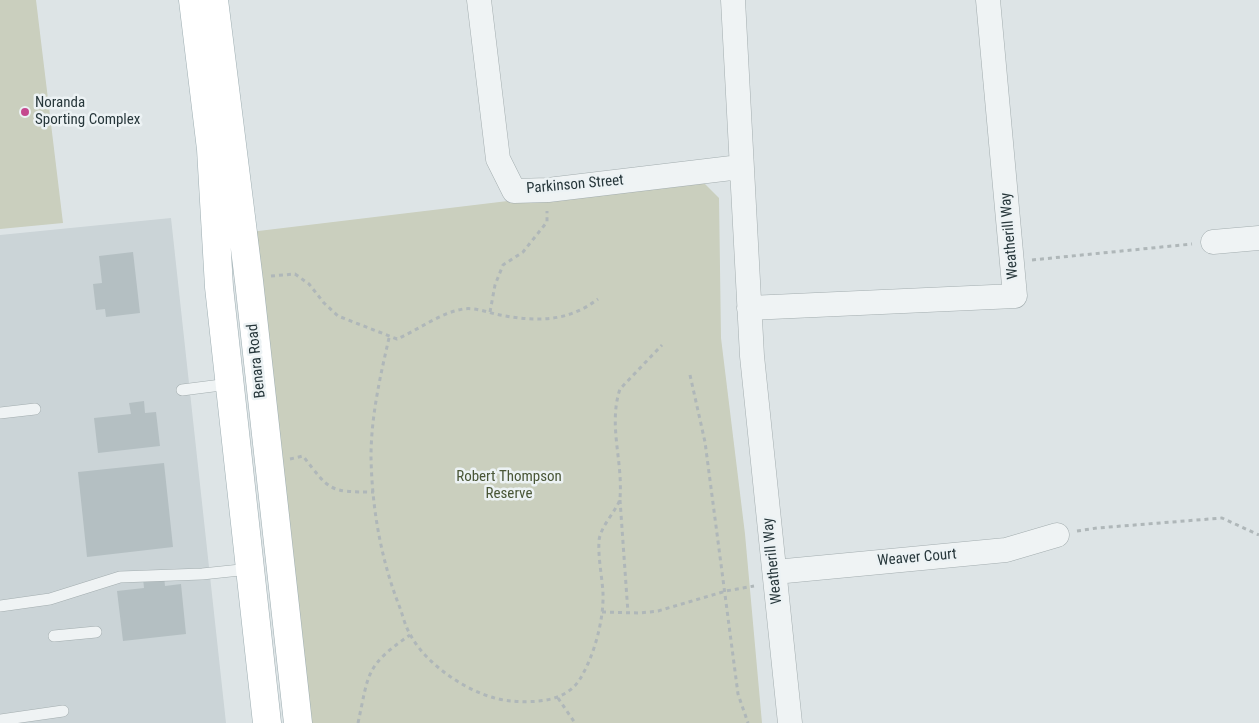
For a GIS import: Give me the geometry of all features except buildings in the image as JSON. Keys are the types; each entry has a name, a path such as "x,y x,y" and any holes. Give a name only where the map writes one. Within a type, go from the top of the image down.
{"main road":[{"name":"Benara Road","path":"193,0 211,149 219,287 267,723"},
{"name":"Benara Road","path":"214,0 298,723"}],"street":[{"name":"Parkinson Street","path":"479,0 498,159 514,191 545,190 740,167"},
{"name":"Weatherill Way","path":"733,0 740,167 752,356 790,723"},
{"name":"Weatherill Way","path":"749,308 1015,296 988,0"},
{"path":"1213,242 1259,238"},
{"name":"Weaver Court","path":"774,572 1006,550 1057,535"}],"lane":[{"path":"182,390 229,384"},
{"path":"0,412 35,409"},
{"path":"0,606 50,599 120,577 202,574 250,569"},
{"path":"54,636 96,632"},
{"path":"0,720 63,711"}],"path":[{"path":"490,312 495,285 504,265 523,252 547,222 545,190"},
{"path":"1012,262 1213,242"},
{"path":"248,281 261,277 295,274 309,284 324,303 338,316 357,322 389,338 397,339 447,314 464,309 532,320 558,318 582,312 598,299"},
{"path":"389,338 375,398 371,457 377,530 393,590 410,635 436,665 466,688 501,700 530,703 558,698 580,680 593,649 602,612 603,595 599,539 609,516 620,500"},
{"path":"628,613 614,415 620,389 662,345"},
{"path":"690,375 705,442 726,590 738,694 748,723"},
{"path":"283,461 303,456 325,485 343,492 374,492"},
{"path":"1057,535 1097,528 1222,518 1259,536"},
{"path":"602,612 658,611 726,590 752,588 774,572"},
{"path":"358,723 369,671 384,653 410,635"},
{"path":"558,698 575,723"}],"shaded area":[{"path":"171,218 226,723 0,723 0,235"}],"green space":[{"name":"Noranda Sporting Complex","path":"0,0 36,0 63,223 0,229"},
{"name":"Robert Thompson Reserve","path":"699,178 719,198 721,338 745,534 762,723 307,723 250,232"}],"place":[{"name":"Noranda Sporting Complex","path":"25,112"}]}
